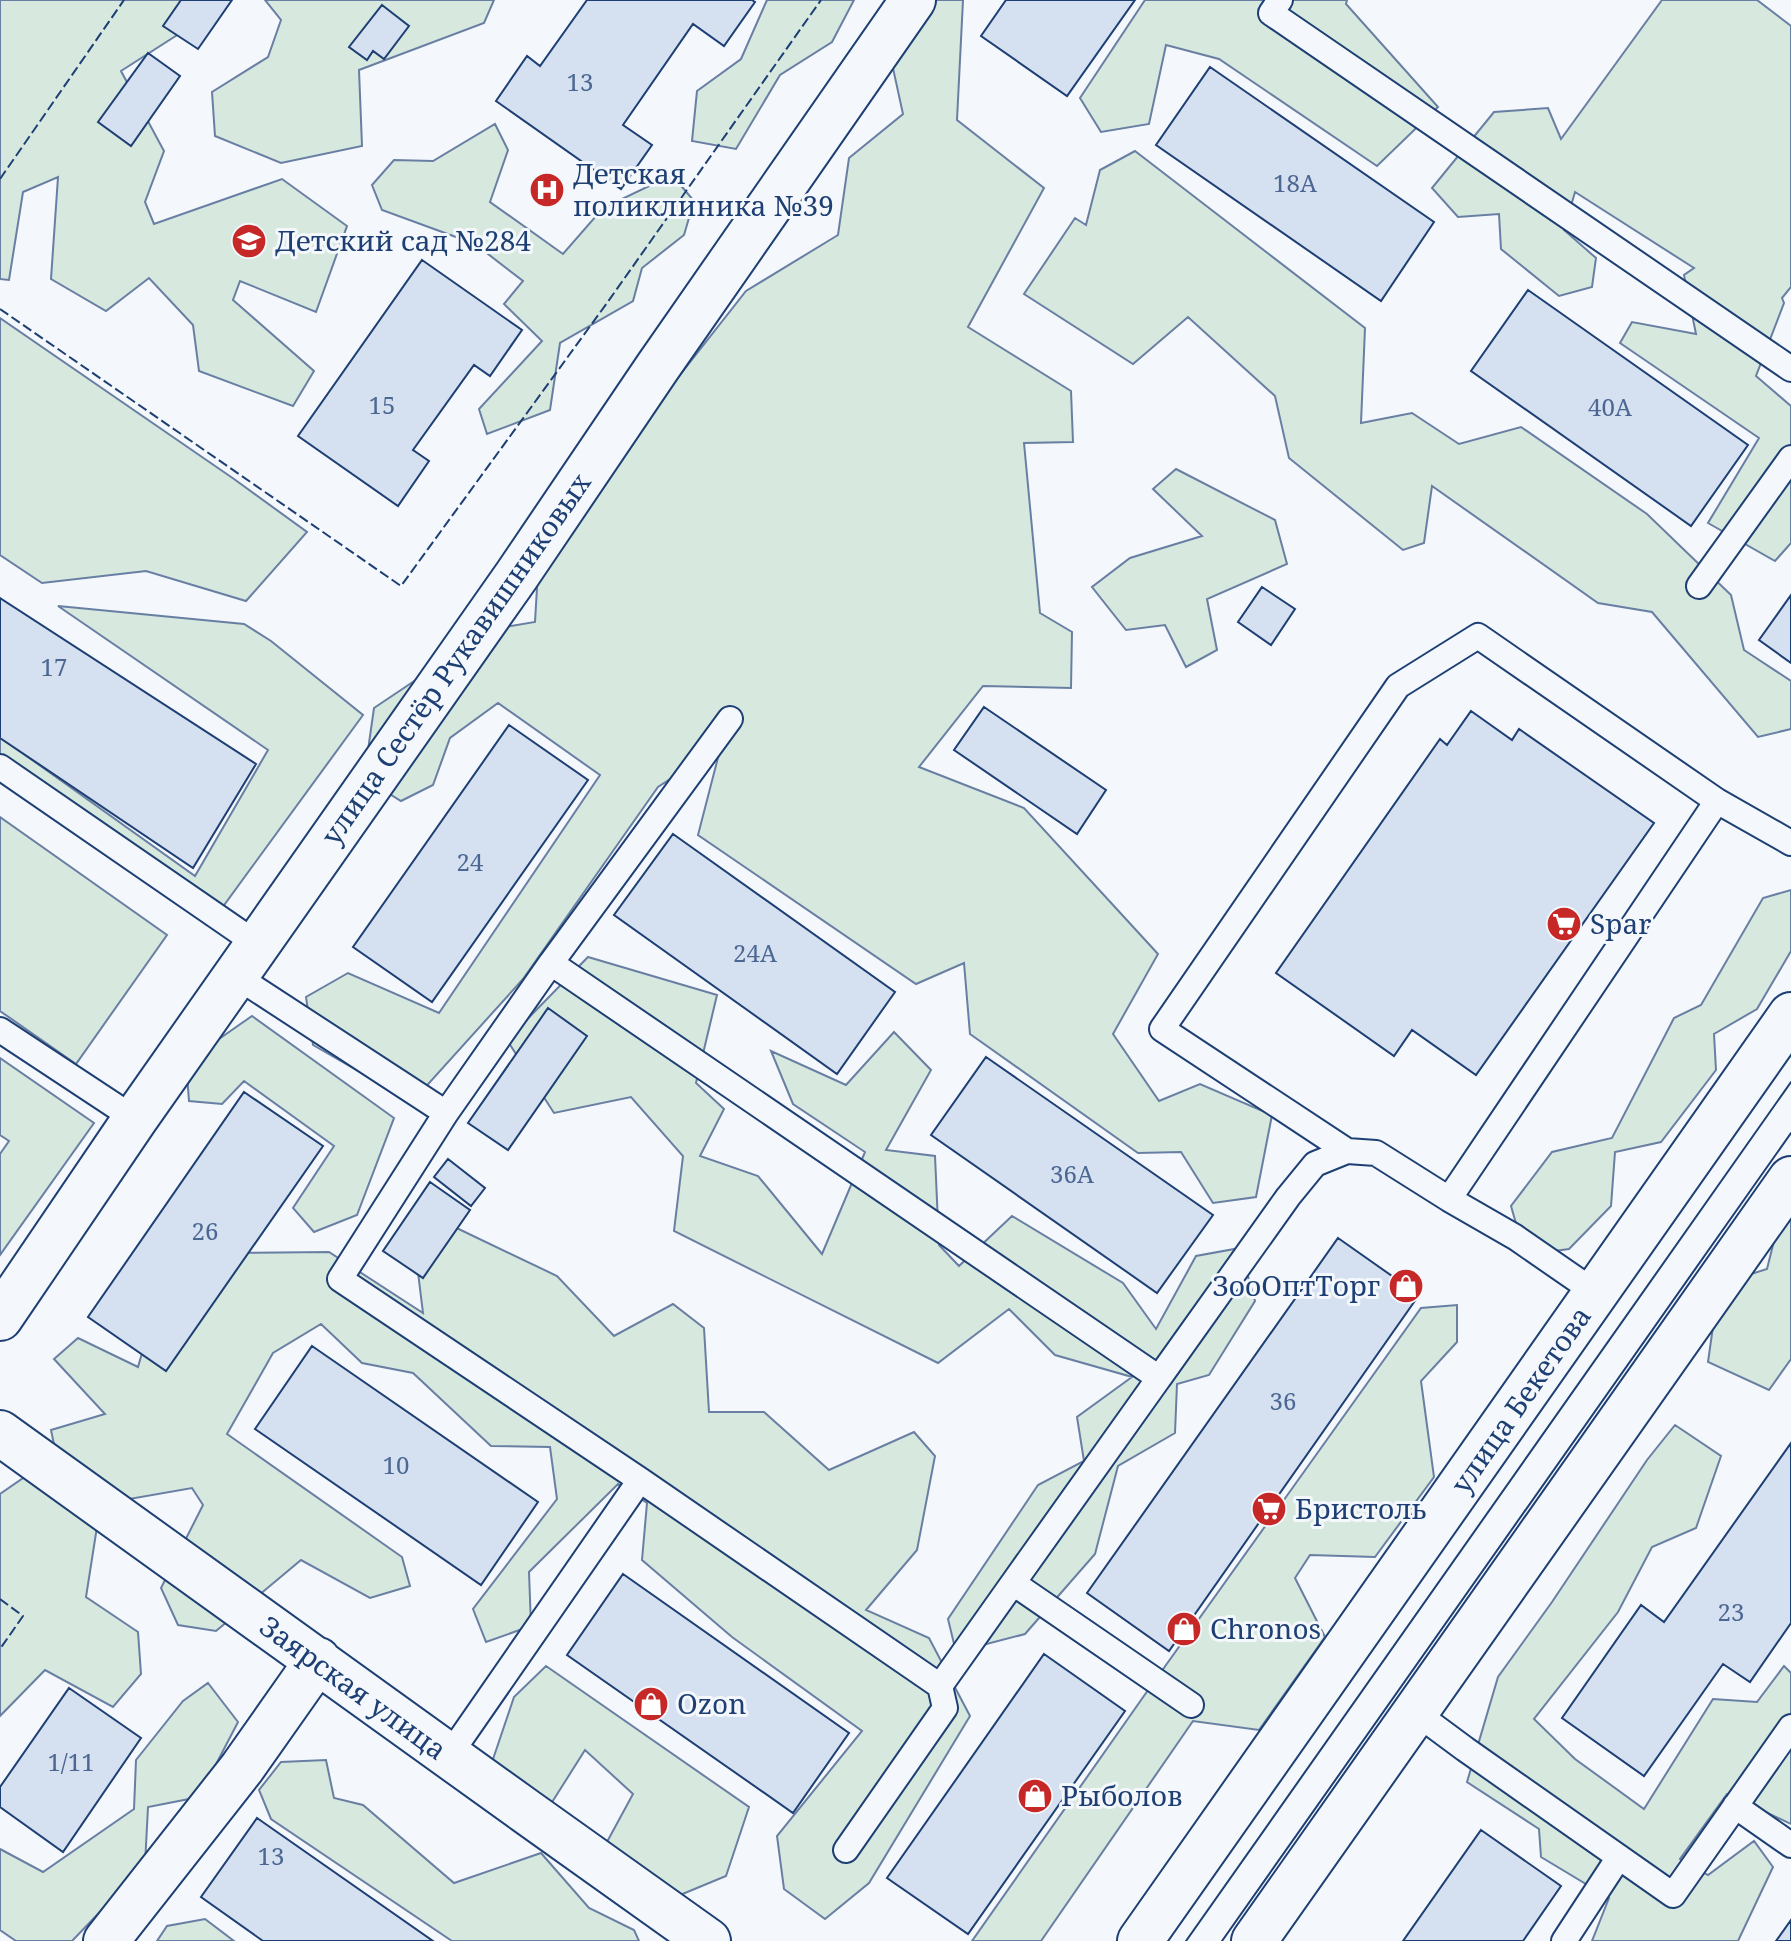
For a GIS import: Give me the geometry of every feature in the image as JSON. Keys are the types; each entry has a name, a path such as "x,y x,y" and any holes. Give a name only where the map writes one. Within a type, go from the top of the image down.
{"street":[{"name":"улица Сестёр Рукавишниковых","path":"0,1318 913,0"},
{"name":"улица Бекетова","path":"1140,1941 1791,1015"},
{"path":"1254,1941 1791,1179"},
{"name":"Заярская улица","path":"0,1433 708,1941"},
{"path":"110,1940 242,1768 318,1660"}],"lane":[{"path":"1280,0 1271,13 1791,369"},
{"path":"1699,586 1791,458"},
{"path":"1347,1151 1162,1029 1398,686 1478,636 1717,801 1791,843"},
{"path":"730,719 551,963 446,1113 340,1279 940,1686 945,1708 846,1850"},
{"path":"0,767 446,1113"},
{"path":"1449,1199 1717,801"},
{"path":"551,963 1159,1378"},
{"path":"0,1030 135,1119"},
{"path":"940,1686 1315,1164 1347,1151 1376,1153 1515,1237 1596,1293"},
{"path":"448,1757 640,1480"},
{"path":"1013,1583 1191,1705"},
{"path":"1415,1712 1673,1895 1791,1727"},
{"path":"1735,1806 1791,1845"},
{"path":"1564,1941 1619,1857"}],"shaded area":[{"path":"0,0 212,0 199,21 121,71 164,151 145,202 154,224 282,179 347,226 316,312 240,281 233,300 314,371 293,406 199,371 193,325 149,278 106,311 51,279 58,177 23,192 9,280 0,279"},
{"path":"265,0 494,0 484,23 359,70 362,146 281,163 215,136 212,92 268,57 281,20"},
{"path":"767,0 854,0 832,42 780,75 736,149 692,141 697,91 741,59"},
{"path":"904,0 963,0 957,120 1044,188 968,327 1071,391 1073,442 1024,443 1040,613 1072,632 1071,688 983,686 919,767 1024,808 1158,954 1113,1034 1159,1101 1200,1084 1272,1115 1256,1197 1213,1203 1181,1152 1138,1153 970,1034 964,963 916,984 698,835 721,746 658,787 523,979 412,1102 313,1045 306,997 348,973 439,1013 600,775 498,703 450,738 433,785 401,801 364,778 374,708 492,629 535,622 539,554 746,291 838,235 849,158 903,114 884,27"},
{"path":"1145,0 1347,0 1346,4 1438,107 1377,166 1219,59 1166,45 1149,124 1101,132 1080,98"},
{"path":"1662,0 1757,0 1791,26 1791,287 1782,298 1784,303 1756,376 1791,406 1791,543 1775,561 1708,523 1759,438 1620,343 1632,322 1696,334 1684,275 1694,268 1575,192 1564,230 1596,258 1592,287 1559,296 1501,249 1499,214 1458,217 1432,188 1494,112 1548,108 1561,139"},
{"path":"495,124 508,150 490,202 563,254 603,208 672,175 694,201 684,235 642,268 633,301 560,343 550,410 487,434 479,409 542,341 504,304 523,281 475,244 382,210 372,185 394,160 433,161"},
{"path":"1135,151 1365,328 1361,423 1412,413 1459,444 1521,427 1647,514 1731,595 1744,650 1791,681 1791,729 1758,737 1652,612 1598,603 1432,486 1424,543 1403,550 1289,458 1275,396 1188,317 1133,364 1024,294 1075,218 1086,225 1100,170"},
{"path":"0,318 307,532 246,601 146,571 42,583 0,555"},
{"path":"1176,469 1275,520 1287,564 1207,599 1217,650 1186,667 1165,625 1126,630 1092,587 1130,558 1202,536 1153,489"},
{"path":"58,606 244,624 271,641 363,715 219,912 0,761 0,737 195,876 268,750"},
{"path":"0,817 167,935 76,1064 0,1011"},
{"path":"1791,890 1791,951 1757,1009 1714,1034 1716,1070 1661,1142 1615,1152 1611,1206 1569,1249 1525,1255 1511,1206 1552,1152 1612,1138 1674,1018 1701,1005 1763,898"},
{"path":"588,957 717,995 696,1083 724,1109 700,1156 758,1176 822,1254 865,1152 793,1104 771,1051 846,1085 894,1032 931,1070 886,1150 935,1156 939,1245 959,1266 1012,1216 1123,1283 1156,1329 1196,1256 1240,1248 1255,1301 1209,1375 1177,1384 1175,1433 1118,1466 1095,1554 1025,1634 956,1652 948,1619 1038,1485 1084,1461 1077,1417 1132,1377 1055,1355 1009,1309 938,1363 674,1231 683,1156 631,1097 554,1113 507,1040"},
{"path":"252,1016 394,1118 357,1215 314,1232 293,1208 334,1146 244,1081 222,1104 189,1101 186,1062"},
{"path":"0,1058 94,1123 0,1255 0,1154 9,1141 0,1135"},
{"path":"1791,1212 1791,1359 1769,1390 1708,1362 1719,1284 1767,1269 1781,1213"},
{"path":"442,1221 557,1276 614,1336 673,1304 704,1328 709,1412 764,1412 829,1470 914,1432 935,1456 917,1550 866,1610 929,1638 970,1716 869,1883 825,1919 784,1889 777,1836 862,1731 732,1637 642,1560 647,1503 618,1484 529,1572 531,1626 486,1642 473,1609 557,1499 550,1447 491,1446 413,1373 362,1363 321,1324 273,1353 227,1434 402,1557 410,1586 370,1598 301,1560 216,1631 178,1625 161,1588 203,1505 192,1488 118,1501 58,1464 51,1430 105,1414 54,1359 78,1338 138,1367 151,1322 213,1253 329,1252 423,1313 414,1240"},
{"path":"1457,1305 1457,1342 1421,1381 1434,1477 1375,1557 1310,1555 1295,1578 1325,1637 1259,1730 1193,1721 1041,1941 972,1941 1421,1308"},
{"path":"1675,1425 1721,1456 1696,1528 1652,1547 1618,1612 1534,1719 1575,1759 1644,1809 1713,1699 1757,1702 1784,1666 1791,1673 1791,1824 1727,1794 1680,1859 1708,1875 1754,1841 1773,1867 1738,1941 1592,1941 1609,1898 1541,1857 1539,1829 1467,1782 1498,1677 1647,1460"},
{"path":"29,1474 99,1514 86,1597 138,1632 141,1674 113,1707 45,1670 0,1716 0,1494"},
{"path":"546,1666 749,1807 726,1876 668,1900 601,1853 633,1794 585,1750 549,1807 489,1771 514,1697"},
{"path":"208,1683 238,1722 199,1797 148,1807 145,1865 72,1941 16,1941 0,1930 0,1849 43,1872 134,1809 136,1760 183,1701"},
{"path":"326,1760 334,1798 363,1805 454,1883 541,1853 589,1908 634,1930 639,1941 452,1941 271,1819 259,1790 281,1762"},
{"path":"205,1919 234,1941 157,1941 167,1926"}],"building":[{"path":"181,0 232,0 198,49 163,26"},
{"path":"587,0 755,2 724,46 693,24 623,125 652,145 621,189 496,101 527,56 540,66"},
{"path":"1006,0 1135,0 1067,96 981,36"},
{"path":"382,5 409,26 384,59 373,51 367,60 349,47"},
{"path":"148,53 180,76 131,146 98,122"},
{"path":"1210,67 1434,222 1381,301 1156,145"},
{"path":"422,260 522,330 490,376 474,365 413,450 429,461 398,506 298,436"},
{"path":"1528,290 1748,445 1691,526 1471,371"},
{"path":"1262,587 1295,609 1271,645 1238,622"},
{"path":"1791,595 1791,663 1759,640"},
{"path":"0,598 256,764 193,868 0,738"},
{"path":"984,707 1106,790 1077,834 954,750"},
{"path":"1471,711 1512,740 1519,729 1654,823 1476,1075 1412,1030 1394,1056 1276,973 1440,739 1447,745"},
{"path":"509,725 588,780 432,1002 353,947"},
{"path":"673,834 895,992 837,1074 614,915"},
{"path":"548,1008 587,1036 508,1150 468,1123"},
{"path":"986,1057 1213,1215 1157,1293 931,1135"},
{"path":"244,1092 323,1146 166,1371 88,1317"},
{"path":"448,1159 485,1188 471,1206 434,1177"},
{"path":"430,1182 470,1210 423,1278 383,1251"},
{"path":"1338,1238 1419,1295 1169,1651 1087,1593"},
{"path":"312,1346 538,1502 481,1585 255,1429"},
{"path":"1791,1443 1791,1623 1750,1682 1723,1664 1644,1776 1562,1718 1641,1605 1664,1622"},
{"path":"623,1574 849,1733 793,1813 567,1655"},
{"path":"1044,1654 1125,1711 968,1934 887,1878"},
{"path":"69,1688 141,1738 63,1852 0,1807 0,1787"},
{"path":"257,1818 433,1941 263,1941 201,1897"},
{"path":"1481,1830 1561,1886 1523,1941 1403,1941"},
{"path":"1791,1920 1791,1941 1776,1941"}],"tram line":[{"path":"1186,1941 1791,1082"},
{"path":"1222,1941 1791,1133"}],"fence":[{"path":"0,179 124,0"},
{"path":"0,309 401,586 607,303 821,0"},
{"path":"0,1599 23,1616 0,1649"}],"place":[{"name":"Детская поликлиника №39","path":"547,190"},
{"name":"Детский сад №284","path":"249,241"},
{"name":"Spar","path":"1564,924"},
{"name":"ЗооОптТорг","path":"1406,1286"},
{"name":"Бристоль","path":"1269,1509"},
{"name":"Chronos","path":"1184,1629"},
{"name":"Ozon","path":"651,1704"},
{"name":"Рыболов","path":"1035,1796"}]}
